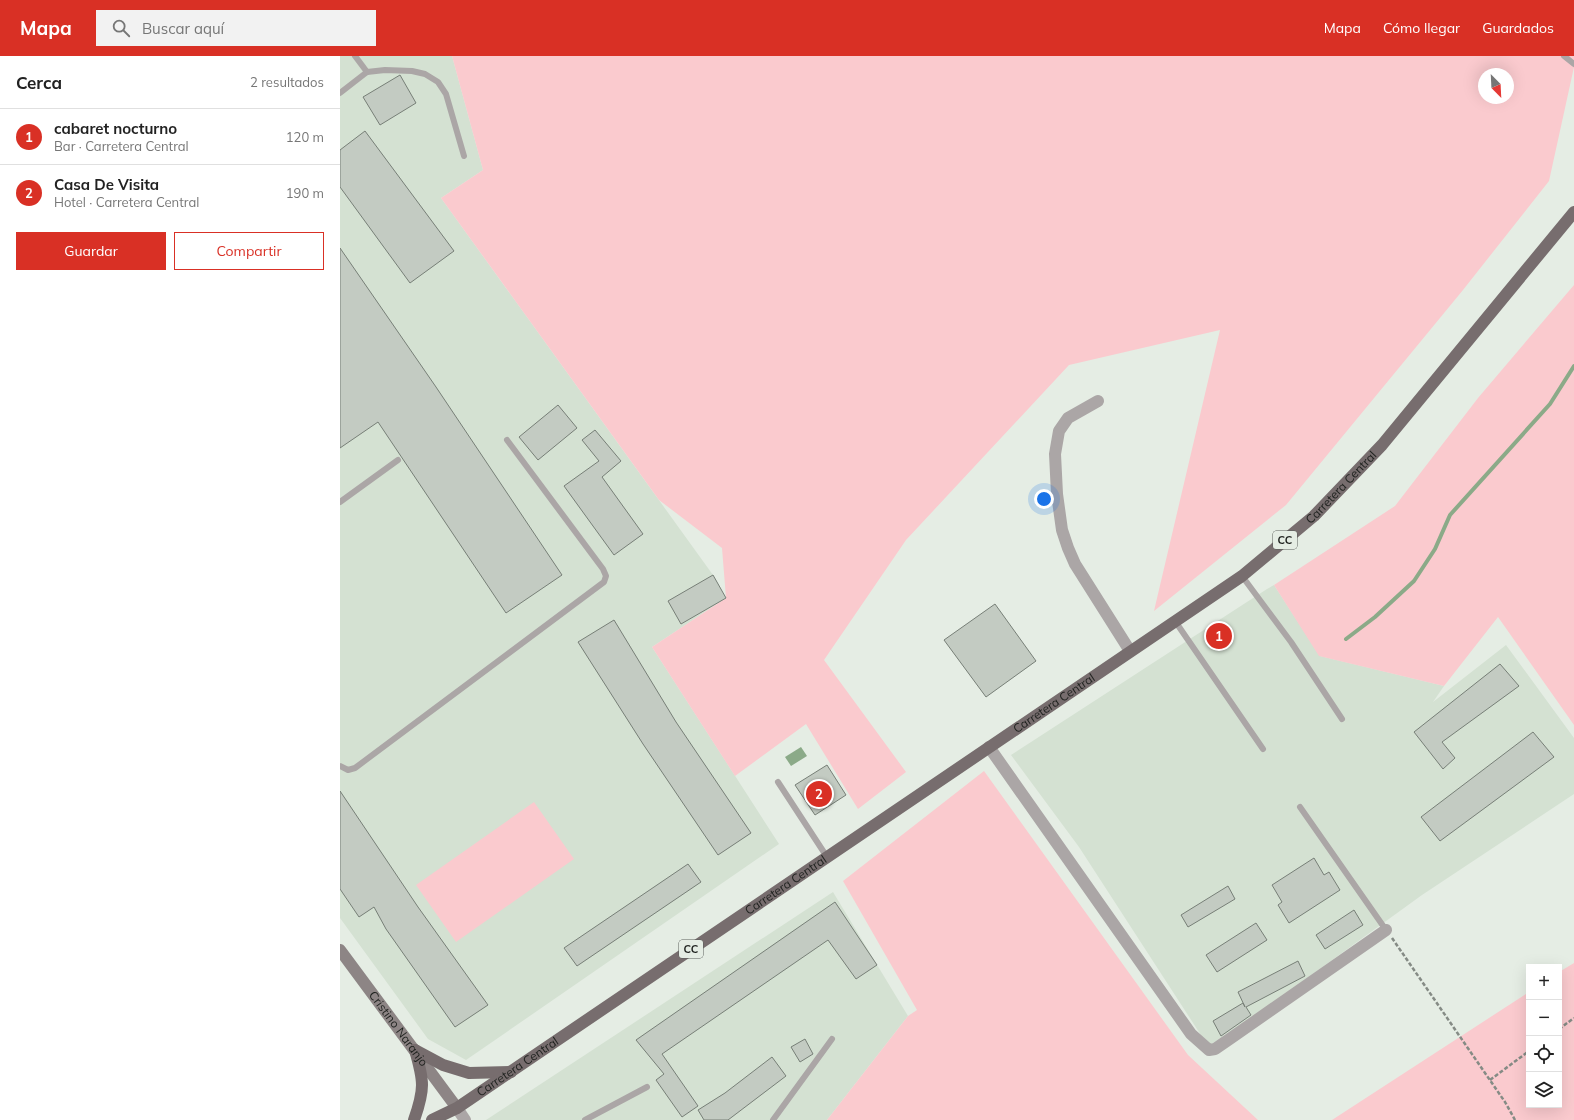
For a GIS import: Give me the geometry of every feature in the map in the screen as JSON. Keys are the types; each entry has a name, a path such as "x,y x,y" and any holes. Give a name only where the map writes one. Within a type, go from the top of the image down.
{"main road":[{"name":"Carretera Central","path":"432,1120 457,1108 1242,576 1314,516 1382,445 1574,212"},
{"path":"415,1050 443,1065 469,1073 510,1072"},
{"path":"414,1120 422,1096 423,1076 415,1050"},
{"name":"Carretera Central","path":"446,1120 457,1108"}],"street":[{"path":"1098,402 1068,418 1059,431 1055,454 1060,516 1062,530 1075,564 1130,651"},
{"path":"989,747 1192,1034 1209,1050 1215,1049 1386,930"},
{"name":"Cristino Naranjo","path":"341,956 415,1050 457,1108"},
{"path":"457,1108 465,1120"}],"lane":[{"path":"355,56 367,72"},
{"path":"1564,56 1574,64"},
{"path":"340,93 367,72 385,70 412,71 425,74 438,82 446,94 464,156"},
{"path":"340,766 348,770 355,768 604,582 606,576 603,569 507,440"},
{"path":"340,502 398,460"},
{"path":"1242,576 1291,642 1342,719"},
{"path":"1175,621 1263,749"},
{"path":"778,782 827,857"},
{"path":"1300,807 1386,930"},
{"path":"773,1120 832,1039"},
{"path":"585,1120 647,1087"}],"path":[{"path":"1386,930 1505,1102 1515,1120"},
{"path":"1562,1027 1574,1018"},
{"path":"1490,1080 1526,1053"}],"shaded area":[{"path":"340,56 452,56 483,170 441,198 713,575 726,598 652,647 779,844 466,1060 428,1039 340,918"},
{"path":"452,56 1574,56 1574,67 1549,181 1463,290 1286,505 1154,611 1220,330 1069,365 906,540 824,660 906,772 858,809 806,724 735,776 652,647 726,598 722,548 659,500 441,198 483,170"},
{"path":"1574,285 1574,725 1498,617 1444,686 1319,656 1274,585 1395,506 1478,398"},
{"path":"1274,585 1320,656 1444,686 1433,702 1506,645 1574,738 1574,794 1422,895 1252,1018 1208,1046 1079,847 1011,755"},
{"path":"801,747 807,756 791,766 785,757"},
{"path":"984,771 1188,1055 1258,1120 827,1120 908,1016 917,1010 843,881"},
{"path":"534,802 574,859 456,942 416,885"},
{"path":"833,892 908,1016 827,1120 486,1120"},
{"path":"1574,963 1574,1120 1332,1120 1526,994 1526,1108 1562,1108 1562,970"}],"building":[{"path":"400,75 416,103 380,125 363,97"},
{"path":"365,131 454,251 410,283 340,187 340,150"},
{"path":"340,248 436,387 562,575 506,613 378,422 340,448"},
{"path":"558,405 577,428 538,460 519,437"},
{"path":"595,430 621,461 602,477 643,534 614,555 564,486 599,461 582,440"},
{"path":"713,575 726,598 681,624 668,601"},
{"path":"995,604 1036,661 986,697 944,640"},
{"path":"614,620 676,722 751,833 718,855 643,744 578,642"},
{"path":"1500,664 1519,686 1442,742 1455,758 1443,769 1414,732"},
{"path":"1533,732 1554,757 1440,841 1421,817"},
{"path":"827,765 846,795 815,815 795,785"},
{"path":"340,791 418,907 488,1005 455,1027 386,929 374,907 359,917 340,889"},
{"path":"1314,858 1324,875 1329,872 1340,890 1289,923 1278,905 1282,902 1272,885"},
{"path":"688,864 701,882 577,966 564,948"},
{"path":"1228,886 1235,899 1188,927 1181,915"},
{"path":"835,902 877,965 856,979 828,940 662,1054 698,1106 682,1117 656,1080 664,1074 636,1040"},
{"path":"1354,910 1363,925 1325,949 1316,935"},
{"path":"1256,923 1267,940 1217,972 1206,955"},
{"path":"1298,961 1305,976 1246,1007 1251,1015 1221,1036 1213,1021 1243,1003 1245,1007 1238,992"},
{"path":"805,1039 813,1054 800,1062 791,1047"},
{"path":"772,1057 786,1076 728,1120 704,1120 698,1110 725,1093"}],"waterway":[{"path":"1346,639 1375,617 1414,581 1435,549 1450,515 1550,404 1574,366"}],"place":[{"name":"cabaret nocturno","path":"1219,636"},
{"name":"Casa De Visita","path":"819,794"}]}
